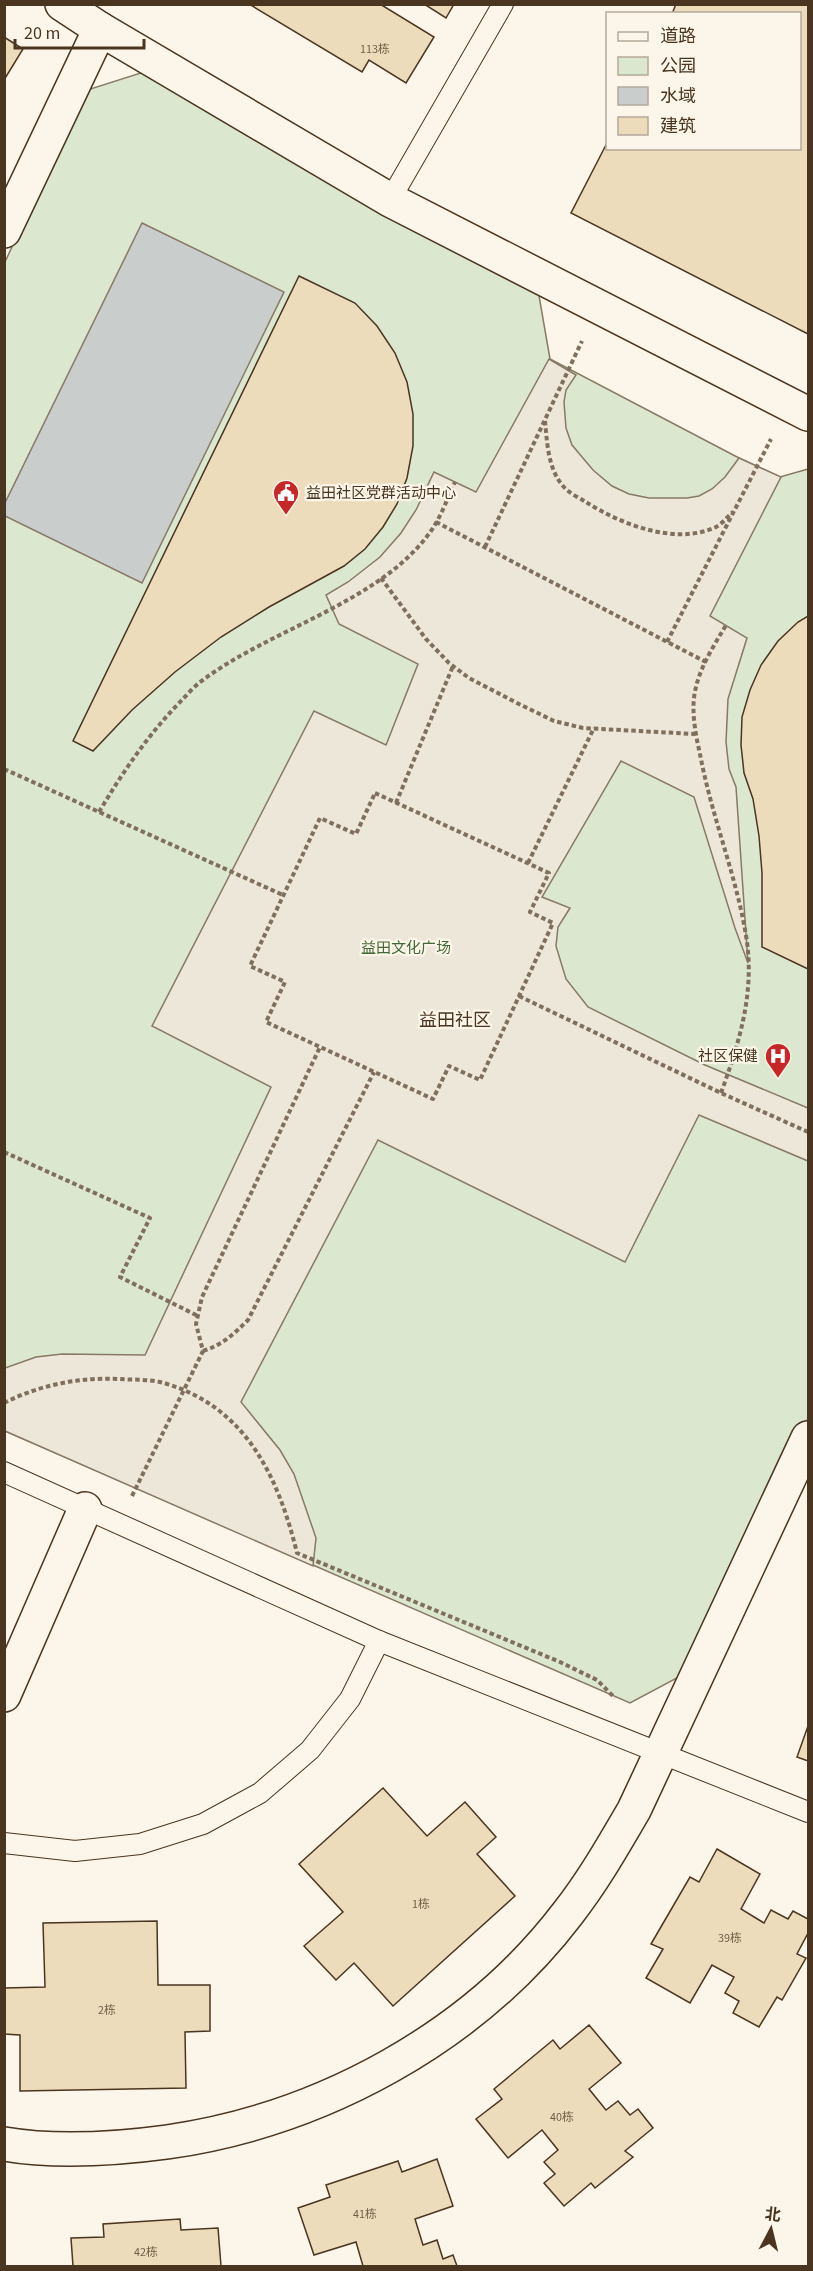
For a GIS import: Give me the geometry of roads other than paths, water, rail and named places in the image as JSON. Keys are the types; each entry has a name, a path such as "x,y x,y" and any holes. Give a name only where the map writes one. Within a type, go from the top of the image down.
{"street":[{"path":"62,4 100,29 390,200 799,409"},
{"path":"4,231 100,29"},
{"path":"4,2144 84,2148 136,2146 198,2137 270,2119 319,2102 375,2075 429,2042 479,2005 525,1962 566,1915 603,1864 634,1810 808,1438"},
{"path":"4,1695 86,1509"}],"lane":[{"path":"390,200 502,4"},
{"path":"4,1472 379,1641 808,1812"},
{"path":"4,1843 75,1851 140,1844 203,1824 260,1792 310,1750 350,1699 379,1641"}],"water":[{"path":"142,223 284,292 142,583 5,516 4,505"}],"place":[{"name":"益田社区党群活动中心","path":"286,516"},
{"name":"社区保健","path":"778,1079"}],"district":[{"name":"益田社区","path":"455,1020"}],"park label":[{"name":"益田文化广场","path":"406,948"}]}
